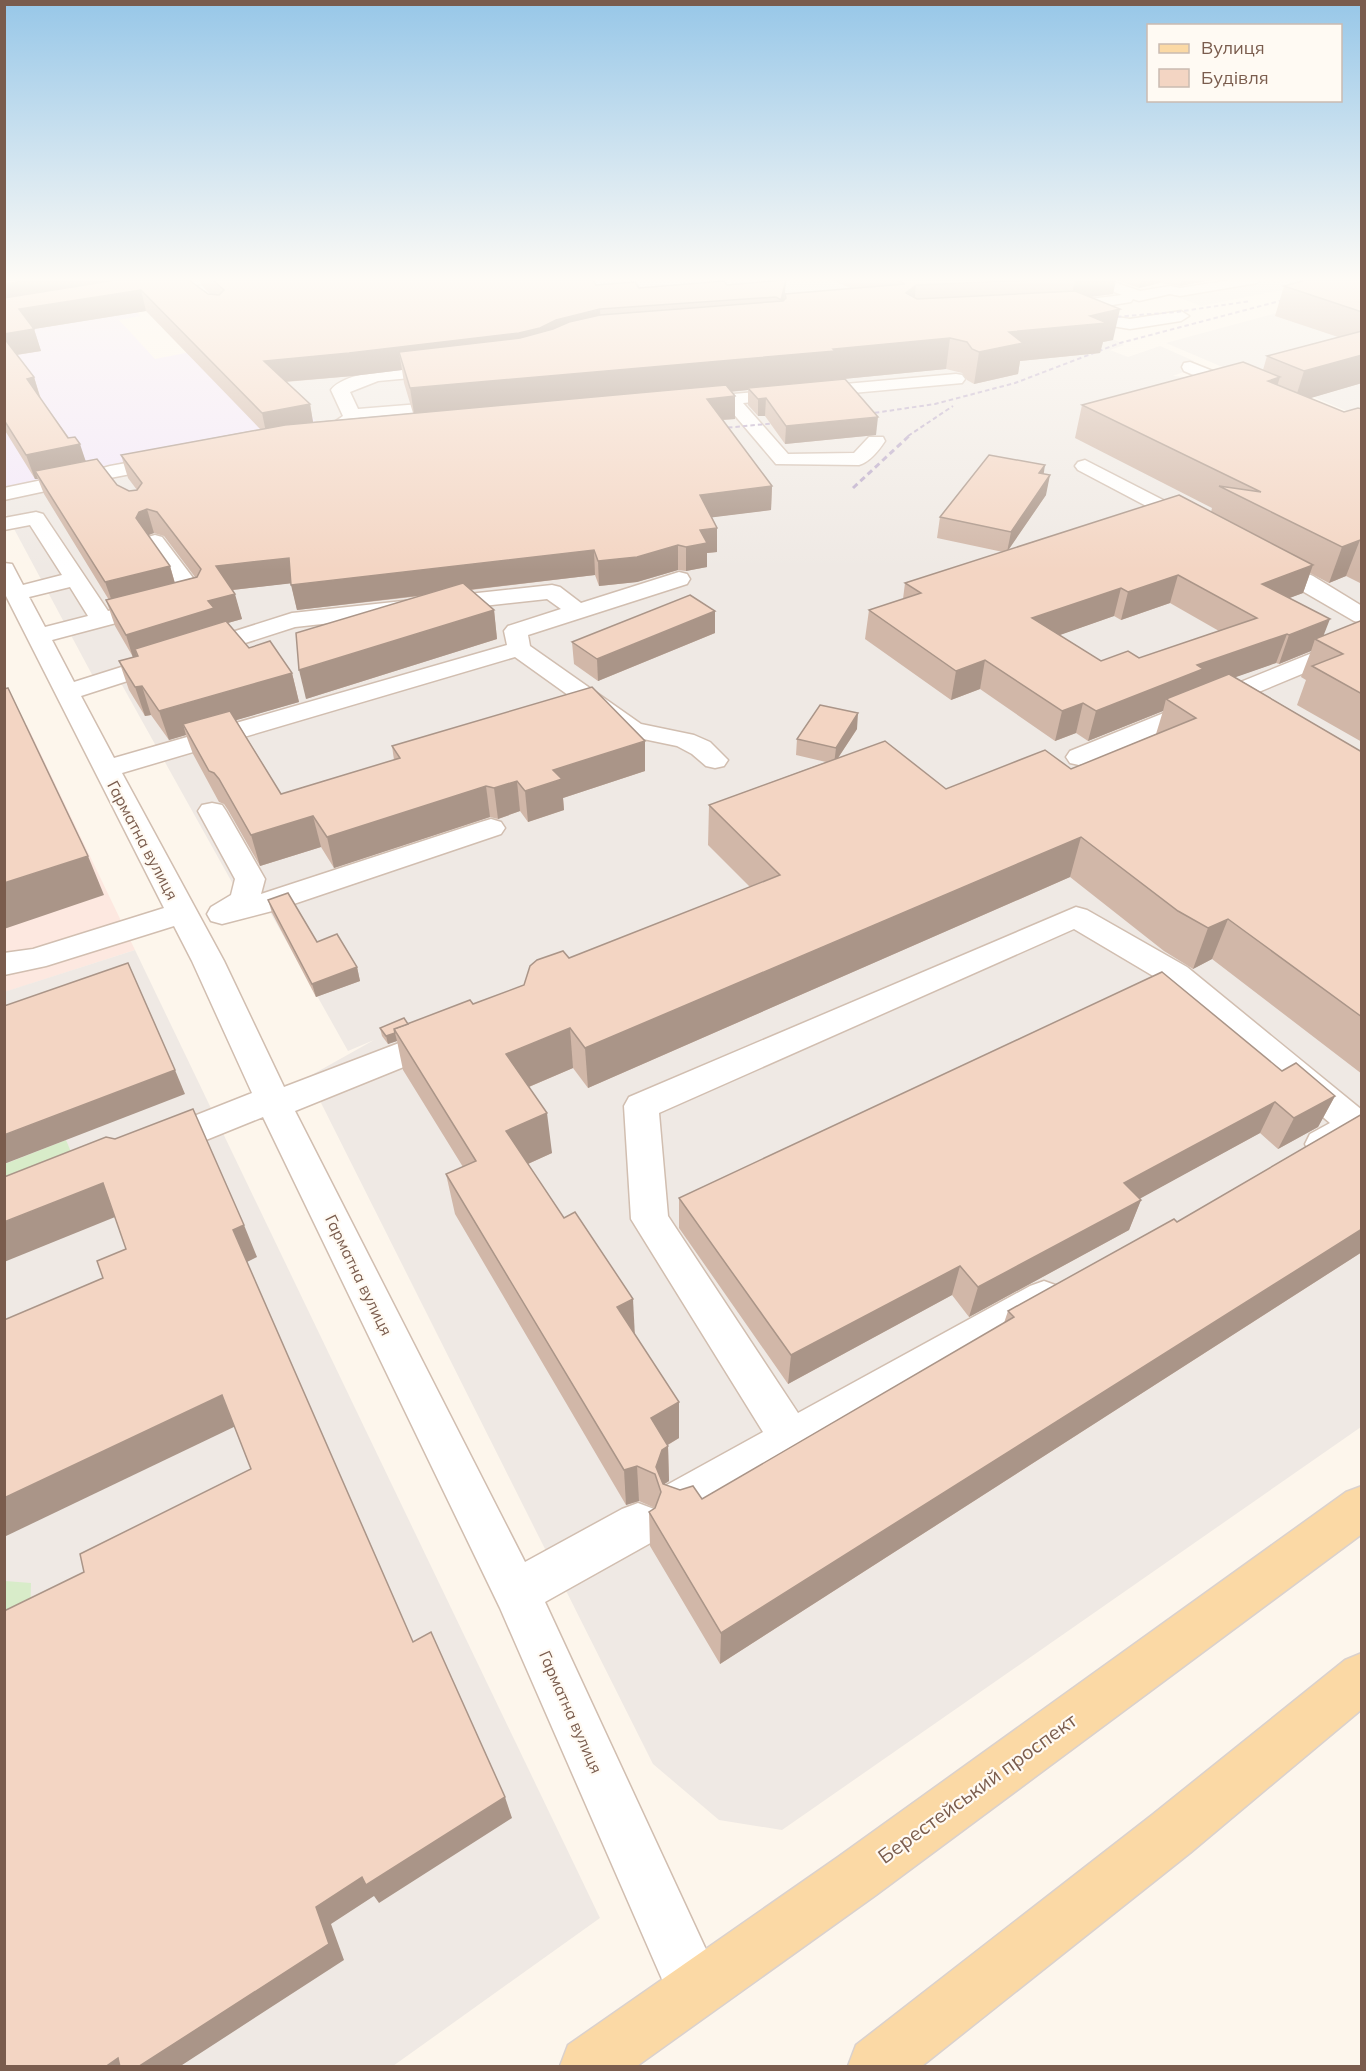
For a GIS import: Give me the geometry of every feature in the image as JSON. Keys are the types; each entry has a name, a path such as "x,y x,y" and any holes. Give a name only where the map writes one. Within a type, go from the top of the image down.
{"main road":[{"name":"Берестейський проспект","path":"589,2067 695,1989 857,1876 1362,1507"},
{"path":"877,2067 1170,1834 1362,1677"}],"street":[{"path":"352,415 340,390 348,385 385,377"},
{"path":"1220,377 1265,399"},
{"path":"673,405 956,379"},
{"path":"730,399 772,448"},
{"path":"352,415 472,404 476,413"},
{"path":"352,415 351,419 339,427 290,439 361,433"},
{"path":"4,494 189,457"},
{"path":"1084,466 1210,532"},
{"path":"110,472 123,490"},
{"path":"4,524 36,518 24,565"},
{"path":"40,636 195,595 155,541"},
{"path":"1252,554 1305,581 1362,616"},
{"path":"24,565 75,579 102,620"},
{"path":"24,565 75,579"},
{"name":"Гарматна вулиця","path":"24,565 40,636 106,769 208,961 274,1102 516,1592 695,1989"},
{"path":"679,579 516,631 519,649 633,730 685,740 701,748 716,760"},
{"path":"69,692 292,620 552,592 578,611"},
{"path":"1079,757 1340,650 1362,647"},
{"path":"106,769 519,649"},
{"path":"1222,698 1252,717"},
{"path":"212,811 250,879 250,892 234,910"},
{"path":"4,964 35,959 185,919 265,903 491,828"},
{"path":"791,1439 666,1211 641,1106 1076,917 1160,983 1356,1125 1294,1160"},
{"path":"129,1156 466,1029"},
{"path":"681,1500 1074,1282"},
{"path":"516,1592 638,1525"}],"shaded area":[{"path":"5,377 271,377 316,421 5,487"},
{"path":"270,377 1181,377 1361,454 1361,1427 782,1830 719,1820 653,1764 308,1077 374,1040 348,1051 261,896 234,886 122,685 96,682 5,512 5,497 44,487 38,480 315,421"},
{"path":"1245,377 1361,377 1361,417 1278,382 1260,383"},
{"path":"27,725 135,950 5,992 5,732"},
{"path":"135,950 600,1918 393,2066 5,2066 4,992"}],"green space":[{"path":"66,1140 71,1152 5,1217 5,1164"},
{"path":"5,1581 31,1583 30,1621 5,1635"}],"building":[{"path":"4,377 34,377 27,379 68,438 75,437 80,444 26,455 4,420"},
{"path":"226,377 281,377 310,404 262,413"},
{"path":"407,377 540,377 410,388"},
{"path":"1188,377 1279,377 1268,381 1344,412 1362,409 1362,541 1342,547 1219,486 1261,492 1082,405"},
{"path":"845,379 878,417 786,426 766,398 758,399 748,388"},
{"path":"726,385 735,396 707,399 772,486 700,495 717,528 700,530 707,543 686,547 678,545 637,557 598,561 594,550 291,585 289,558 216,566 235,594 208,601 214,608 126,635 106,600 197,577 201,569 157,512 147,509 139,512 136,518 170,566 105,582 35,471 97,459 117,485 129,491 137,490 142,483 121,455 285,425"},
{"path":"989,455 1045,465 1039,473 1050,475 1011,532 940,517"},
{"path":"1179,495 1313,565 1262,584 1330,619 1197,665 1203,669 1096,711 1083,703 1062,711 985,660 956,671 869,610 921,593 905,583","holes":["1178,575 1257,618 1139,658 1128,651 1101,661 1032,618 1121,588 1128,592"]},
{"path":"463,583 494,610 299,670 296,633"},
{"path":"690,595 715,611 597,659 572,642"},
{"path":"226,621 249,648 270,641 292,673 159,711 142,686 135,687 119,661 138,656 135,649"},
{"path":"1362,622 1362,694 1312,666 1343,654 1315,639"},
{"path":"1229,674 1362,752 1362,1017 1228,919 1208,928 1178,911 1081,837 585,1048 570,1028 506,1054 547,1113 506,1131 564,1218 575,1212 633,1299 617,1307 679,1402 651,1418 668,1446 662,1450 656,1467 663,1484 680,1490 693,1486 702,1499 1014,1317 1008,1311 1174,1219 1177,1222 1362,1114 1362,1229 721,1633 649,1512 655,1508 661,1492 655,1474 637,1466 624,1470 446,1174 476,1161 394,1029 470,1000 473,1004 524,985 530,966 537,960 563,951 569,958 780,875 709,805 885,741 946,789 1045,750 1071,769 1196,718 1166,699"},
{"path":"592,687 645,741 553,770 562,779 525,791 517,781 494,788 486,786 327,837 313,816 251,835 219,779 209,771 183,724 230,711 281,794 400,758 392,746"},
{"path":"8,688 88,856 4,883 4,689"},
{"path":"820,705 858,713 836,748 797,739"},
{"path":"288,893 317,942 337,934 357,967 312,984 268,900"},
{"path":"128,963 175,1070 4,1135 4,1006"},
{"path":"1162,972 1282,1071 1296,1063 1335,1096 1294,1118 1275,1102 1124,1183 1141,1200 978,1287 960,1266 791,1355 679,1198"},
{"path":"404,1018 408,1024 394,1029 395,1033 386,1036 380,1028"},
{"path":"193,1109 244,1225 233,1230 413,1642 431,1632 505,1797 366,1885 362,1877 316,1907 329,1944 138,2067 120,2067 118,2058 105,2067 4,2067 4,1611 84,1572 80,1554 251,1469 222,1395 4,1498 4,1320 103,1278 97,1261 126,1249 103,1183 4,1222 4,1177 106,1137 115,1139"}],"railway":[{"path":"860,415 935,404 1032,377"},
{"path":"908,436 953,406"},
{"path":"713,429 788,422"},
{"path":"853,488 910,435"}]}
